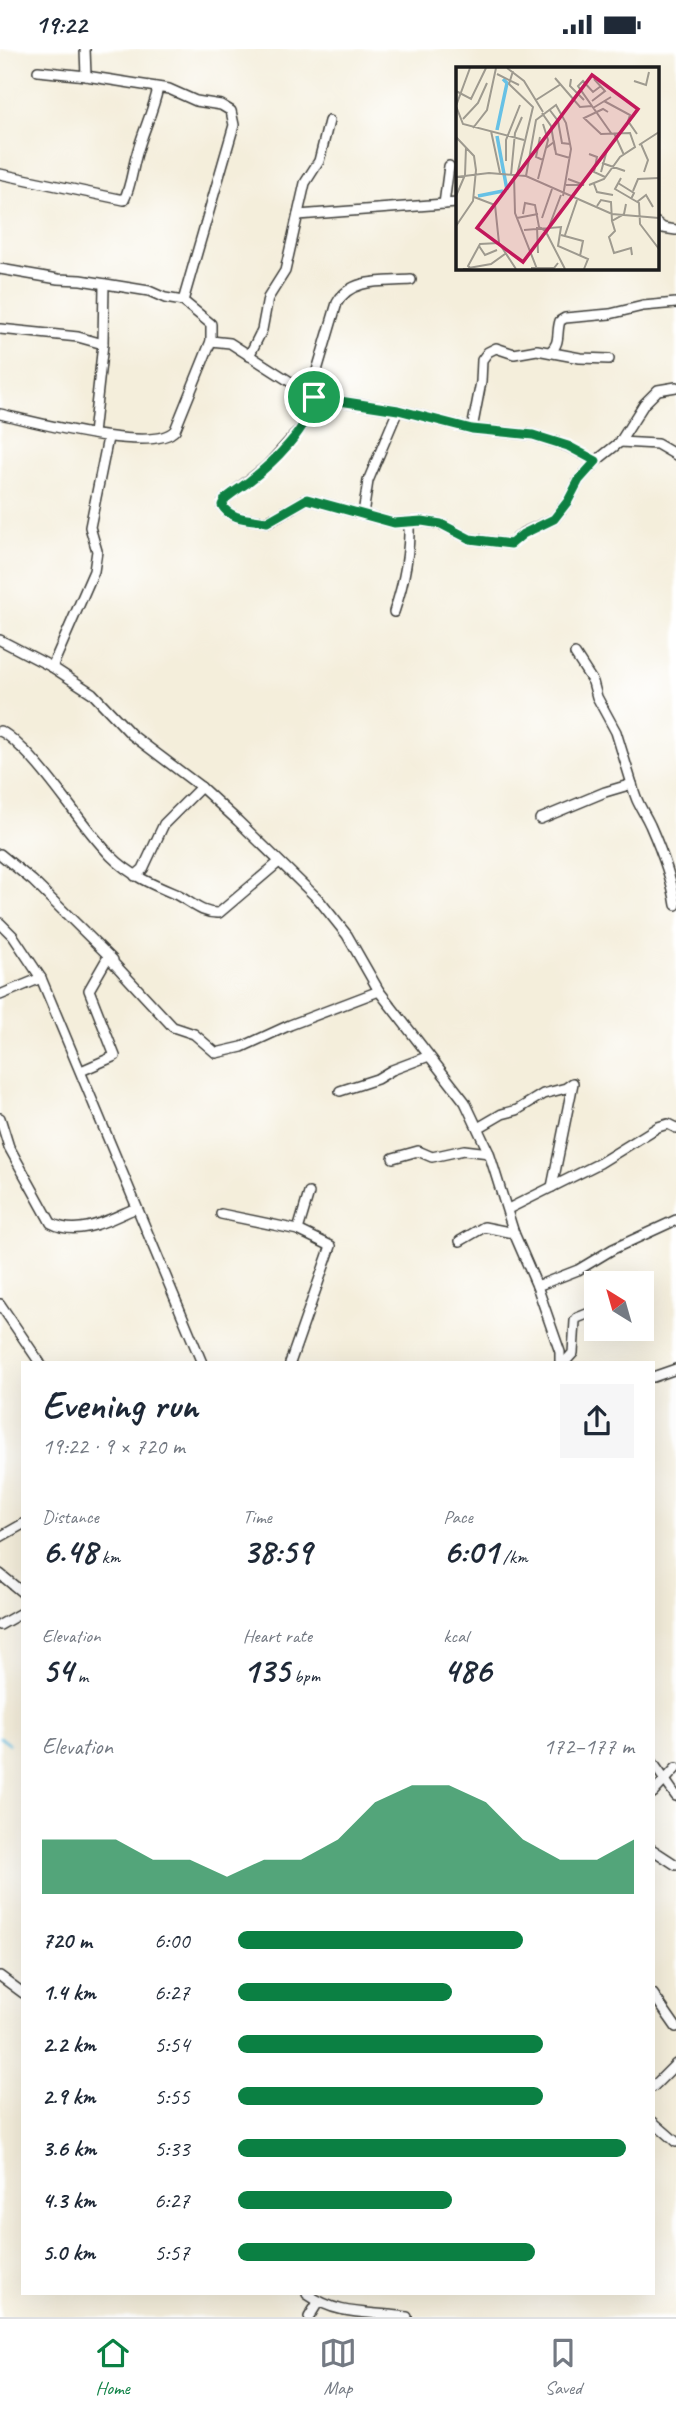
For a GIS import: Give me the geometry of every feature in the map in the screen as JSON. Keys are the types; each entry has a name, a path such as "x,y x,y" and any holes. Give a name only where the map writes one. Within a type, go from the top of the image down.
{"street":[{"path":"85,49 86,76"},
{"path":"38,71 169,89 196,101 221,105 231,111 234,125 183,301"},
{"path":"0,174 124,199 129,190 136,154 154,109 158,88"},
{"path":"248,356 262,330 268,298 285,271 305,183 319,161 330,121"},
{"path":"444,204 449,166"},
{"path":"298,215 456,203"},
{"path":"658,224 663,228 676,230"},
{"path":"0,269 149,291 165,298 183,301 211,324 211,341 176,430 171,435 108,438 0,414"},
{"path":"411,280 363,284 342,293 313,384 312,411 301,428 267,466 229,495 222,505 225,511 267,522 307,499 394,523 441,524 470,539 511,544 523,534 554,519 579,480 596,461 620,442 644,404 658,390 676,387"},
{"path":"93,435 103,344 104,284"},
{"path":"550,352 559,339 559,321 565,318 676,303"},
{"path":"0,329 78,337 103,344"},
{"path":"211,341 230,342 314,397 398,410 472,429 533,435 568,446 596,461"},
{"path":"472,429 481,382 482,360 488,352 496,348 514,353 537,350 580,358 609,359"},
{"path":"363,514 368,481 398,410"},
{"path":"52,667 94,571 97,551 90,527 108,438"},
{"path":"620,442 657,445 676,455"},
{"path":"394,612 404,581 410,522"},
{"path":"0,640 52,667 92,693 132,735 201,786 319,900 347,935 379,991 465,1102 489,1153 514,1234 537,1286 562,1361"},
{"path":"575,654 593,682 597,697 616,732 636,800 649,822 675,891 676,905"},
{"path":"0,731 34,761 110,855 135,876 177,895 194,907 219,913 279,862"},
{"path":"540,819 605,792 632,784"},
{"path":"135,876 143,869 164,824 201,786"},
{"path":"0,855 33,881 106,954 127,971 180,1029"},
{"path":"0,923 13,936 41,978 201,1361"},
{"path":"81,1071 116,1056 89,990 108,957 173,1027 194,1034 216,1053 230,1052 290,1025 379,991"},
{"path":"0,995 41,978"},
{"path":"340,1091 377,1079 392,1070 429,1056"},
{"path":"478,1128 502,1114 517,1110 543,1094 566,1088 572,1083 552,1187"},
{"path":"0,1118 9,1147 51,1223 63,1229 86,1229 136,1208"},
{"path":"508,1209 600,1163 658,1127 668,1124 676,1128"},
{"path":"393,1158 418,1151 432,1157 464,1150 489,1153"},
{"path":"298,1230 309,1193"},
{"path":"221,1214 298,1230 329,1244 331,1249 291,1361"},
{"path":"537,1286 578,1270 613,1249 676,1220"},
{"path":"460,1241 484,1227 514,1234"},
{"path":"0,1304 39,1361"},
{"path":"564,1361 573,1353 575,1321 584,1315"},
{"path":"655,1376 676,1370"},
{"path":"0,1537 21,1525"},
{"path":"0,1574 21,1591"},
{"path":"0,1625 21,1613"},
{"path":"655,1766 676,1796"},
{"path":"655,1790 676,1768"},
{"path":"655,1851 676,1865"},
{"path":"0,1976 21,1992"},
{"path":"655,1997 676,2027"},
{"path":"655,2085 676,2064"},
{"path":"655,2124 676,2142"},
{"path":"308,2295 317,2304 332,2312 361,2317 407,2317"},
{"path":"309,2317 317,2304"}],"waterway":[{"path":"0,1737 9,1744"}],"route":[{"path":"314,397 398,410 472,429 533,435 568,446 596,461 579,480 554,519 523,534 511,544 470,539 441,524 422,521 394,523 307,499 267,522 225,511 222,505 225,499 267,466 301,428 312,411 314,397"}]}
